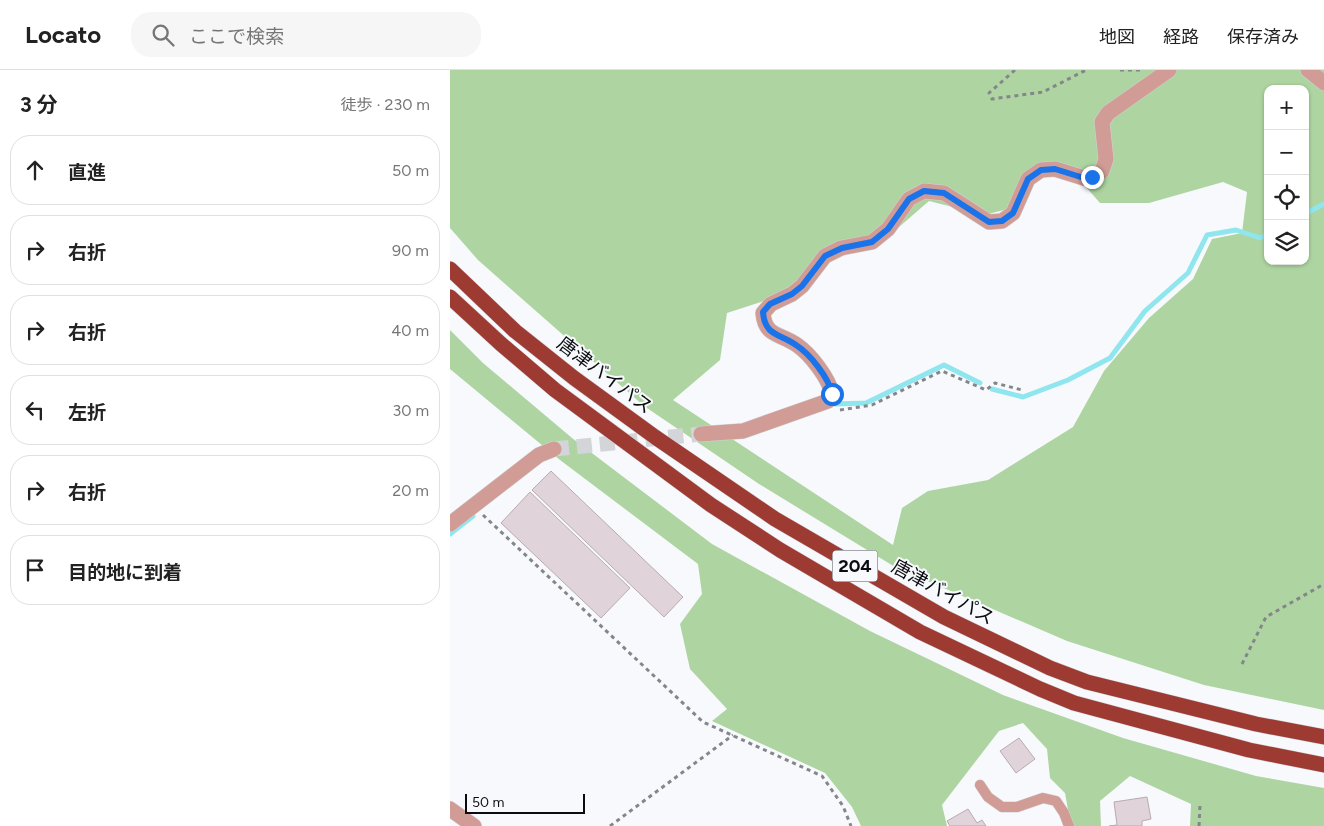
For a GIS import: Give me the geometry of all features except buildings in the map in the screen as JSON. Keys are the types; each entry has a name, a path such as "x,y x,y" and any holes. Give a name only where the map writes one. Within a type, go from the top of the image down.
{"highway":[{"name":"唐津バイパス","path":"450,269 515,331 574,378 655,438 775,519 944,617 1050,668 1087,682 1256,724 1324,737"},
{"name":"204","path":"450,297 555,390 711,505 780,550 920,632 1031,685 1074,703 1249,750 1324,765"}],"street":[{"path":"701,434 744,431 828,401 832,394 830,385 810,356 796,344 770,331 764,323 763,312 770,304 792,294 802,286 825,256 842,248 872,242 888,229 909,199 924,191 944,193 989,222 1002,221 1013,213 1028,179 1041,170 1055,169 1084,178 1092,177 1102,171 1106,159 1102,122 1108,113 1169,70"},
{"path":"1308,70 1324,83"},
{"path":"450,524 539,455 554,449"},
{"path":"450,809 474,826"}],"lane":[{"path":"980,785 988,797 1002,806 1017,807 1043,798 1056,801 1064,813 1069,826"}],"path":[{"path":"1015,70 989,93 992,99 1043,92 1086,70"},
{"path":"1120,70 1144,70"},
{"path":"828,401 833,411 872,405 942,371 986,390 995,383 1022,390"},
{"path":"473,506 703,722 822,776 843,806 851,826"},
{"path":"1242,664 1266,617 1324,584"},
{"path":"610,826 733,735"},
{"path":"1199,826 1200,806"}],"green space":[{"path":"450,70 1324,70 1324,710 1204,685 1067,641 895,567 759,484 644,406 478,260 450,228","holes":["1034,169 1095,182 1086,187 1100,203 1149,203 1223,182 1247,192 1242,233 1212,239 1193,279 1149,318 1104,371 1073,427 988,480 928,491 902,508 893,545 673,400 720,360 727,313 798,290 825,259 876,247 929,201 984,215 1012,208"]},
{"path":"450,330 483,363 572,438 712,544 870,631 1003,695 1123,738 1256,776 1324,788 1324,826 1190,826 1191,804 1130,776 1100,801 1101,826 1071,826 1065,793 1050,778 1047,749 1023,723 999,731 942,805 947,826 861,826 852,807 825,773 712,721 727,709 690,669 680,624 702,594 698,564 560,460 450,369"}],"waterway":[{"path":"1309,212 1324,204"},
{"path":"992,389 1023,397 1068,380 1110,358 1145,311 1188,273 1207,235 1236,230 1260,238 1264,236"},
{"path":"835,404 866,403 944,365 980,383"},
{"path":"450,534 473,516"}],"tunnel":[{"path":"554,449 701,434"}],"route":[{"path":"832,394 830,385 810,356 796,344 770,331 764,323 763,312 770,304 792,294 802,286 825,256 842,248 872,242 888,229 909,199 924,191 944,193 989,222 1002,221 1013,213 1028,179 1041,170 1055,169 1084,178 1092,177"}]}
